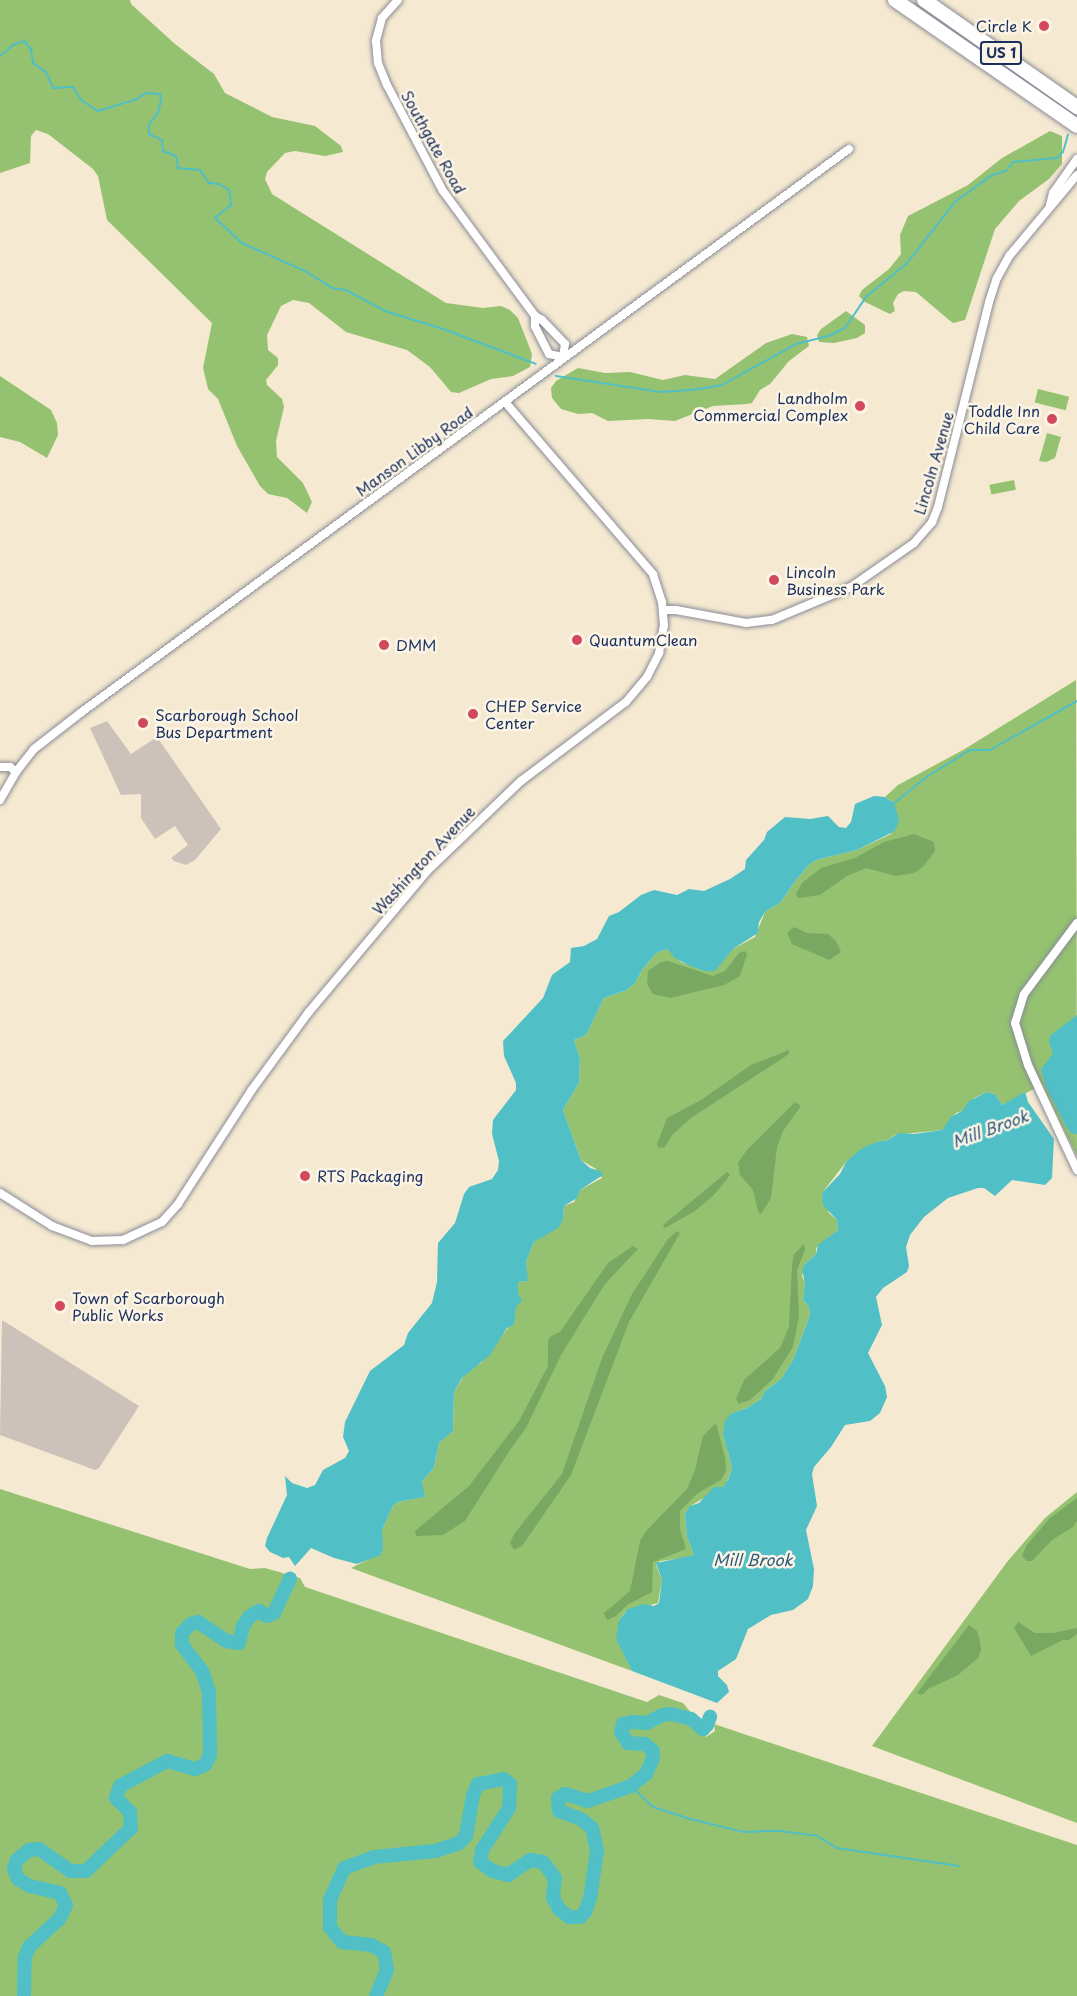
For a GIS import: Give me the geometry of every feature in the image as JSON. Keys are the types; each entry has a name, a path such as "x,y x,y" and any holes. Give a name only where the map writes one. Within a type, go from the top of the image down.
{"main road":[{"name":"US 1","path":"895,0 1077,126"},
{"name":"US 1","path":"924,0 1075,105"}],"street":[{"name":"Southgate Road","path":"398,0 384,15 377,33 376,46 382,74 439,184 535,316 542,320 565,344 563,357 549,354 535,326 535,316"},
{"name":"Manson Libby Road","path":"16,772 28,755 52,735 563,357 636,308 696,260 849,149"},
{"name":"Lincoln Avenue","path":"1050,205 1053,193 1077,159"},
{"name":"Lincoln Avenue","path":"663,610 676,610 746,623 772,620 851,587 914,543 932,522 938,507 997,278 1010,255 1050,205 1060,199 1077,175"},
{"name":"Washington Avenue","path":"0,1193 52,1226 92,1241 115,1241 133,1237 156,1226 171,1214 244,1101 297,1027 427,871 521,781 640,687 653,667 661,646 663,610 656,582 647,565 505,402"},
{"path":"0,767 10,767 16,772 0,800"},
{"path":"1077,923 1024,993 1015,1023 1028,1065 1077,1170"}],"shaded area":[{"path":"107,721 131,754 157,737 221,829 195,860 186,865 174,861 171,858 188,845 175,826 155,839 141,818 141,794 121,795 90,728"},
{"path":"2,1320 139,1406 99,1468 95,1470 0,1435"}],"green space":[{"path":"0,0 130,0 131,4 175,44 214,74 225,93 272,117 315,126 341,146 343,152 325,156 295,151 285,153 267,172 265,179 272,194 446,303 483,308 501,306 510,310 518,318 532,354 530,367 513,376 491,379 459,393 451,392 430,367 407,350 346,332 309,303 293,300 281,306 267,335 268,350 278,358 278,365 266,380 267,385 282,399 284,407 276,441 277,457 303,483 312,502 307,513 287,498 268,494 260,486 237,446 218,399 208,389 203,368 212,323 107,220 98,176 93,169 48,134 36,130 31,136 30,163 0,173"},
{"path":"1050,131 1062,136 1062,164 1049,179 1019,201 995,229 965,320 953,323 916,292 904,291 898,294 893,303 895,311 890,314 865,302 859,296 862,290 889,269 901,254 900,235 908,216 968,185 1002,158"},
{"path":"846,311 865,325 865,333 857,338 834,343 819,342 817,335 821,329"},
{"path":"792,334 807,337 809,346 789,361 770,384 760,390 752,403 713,406 675,421 648,419 608,421 592,413 578,414 561,409 552,398 551,388 556,381 578,368 605,373 630,372 663,380 685,375 715,379 766,343"},
{"path":"0,376 51,410 57,423 58,435 47,458 20,442 0,437"},
{"path":"1038,389 1069,397 1066,410 1035,403"},
{"path":"1047,433 1061,437 1055,458 1046,462 1039,461"},
{"path":"1014,480 1016,490 991,495 989,485"},
{"path":"1076,680 1077,1156 1042,1085 1002,1105 996,1095 987,1092 974,1098 962,1111 956,1113 942,1130 895,1135 888,1140 876,1142 846,1162 822,1193 829,1213 837,1220 838,1230 816,1248 816,1254 805,1264 802,1276 805,1283 803,1300 808,1305 810,1315 793,1360 781,1379 765,1391 761,1399 747,1408 732,1413 723,1435 732,1467 726,1485 692,1505 685,1514 687,1537 694,1555 660,1561 656,1565 662,1580 658,1603 625,1612 619,1620 622,1650 632,1671 351,1568 382,1553 382,1530 393,1506 398,1502 424,1497 422,1481 434,1468 439,1443 453,1431 454,1392 465,1374 482,1362 513,1324 518,1282 527,1281 526,1262 534,1242 563,1220 564,1206 574,1202 580,1190 602,1178 596,1169 581,1160 563,1110 579,1083 580,1059 574,1040 586,1035 604,998 627,990 635,983 656,953 667,949 681,962 704,971 733,949 755,937 765,912 781,902 809,865 816,860 857,850 891,834 894,803 885,797 898,785 963,750"},
{"path":"914,834 934,842 935,851 923,867 914,873 896,876 866,868 847,876 820,895 798,898 796,894 802,883 821,868 855,858 884,842"},
{"path":"794,927 807,933 828,934 836,941 841,952 829,960 792,944 787,933"},
{"path":"745,951 747,954 740,976 724,985 670,998 653,994 647,984 648,971 661,962 668,961 713,976 725,971 739,953"},
{"path":"789,1050 789,1054 691,1118 672,1135 665,1147 659,1148 657,1144 667,1118 701,1100 751,1065"},
{"path":"795,1102 801,1106 783,1131 777,1147 771,1198 761,1214 758,1211 753,1190 740,1175 738,1163 746,1151"},
{"path":"727,1172 730,1175 714,1195 695,1211 665,1228 663,1225"},
{"path":"677,1231 680,1233 629,1322 571,1475 522,1546 514,1550 510,1543 514,1534 562,1474 602,1358 632,1294 668,1239"},
{"path":"804,1244 805,1249 797,1271 799,1316 793,1347 772,1380 750,1400 739,1404 736,1399 744,1380 780,1348 789,1327 794,1254"},
{"path":"633,1246 638,1249 605,1284 561,1355 526,1428 465,1521 443,1535 416,1536 415,1531 469,1486 519,1421 548,1366 548,1341 551,1336 560,1332 608,1263"},
{"path":"716,1423 726,1471 721,1480 698,1493 680,1511 680,1529 686,1549 653,1562 652,1592 627,1605 616,1616 607,1620 604,1613 630,1591 640,1541 646,1531 687,1489 695,1470 703,1436"},
{"path":"0,1489 250,1569 265,1568 300,1578 305,1587 647,1702 659,1695 683,1703 697,1720 706,1737 715,1731 714,1724 1077,1845 1077,1996 0,1996"},
{"path":"1077,1492 1077,1823 872,1746 1007,1562 1045,1518"},
{"path":"1077,1498 1077,1521 1073,1527 1052,1540 1032,1561 1027,1561 1022,1556 1027,1545 1050,1518"},
{"path":"1018,1622 1035,1633 1053,1633 1077,1628 1077,1634 1069,1640 1063,1640 1031,1656 1014,1628"},
{"path":"969,1625 977,1631 980,1641 981,1650 978,1658 958,1675 928,1689 922,1695 917,1693"}],"water":[{"path":"874,796 885,797 894,803 899,820 895,831 857,850 816,860 809,865 781,902 765,912 759,922 758,933 733,949 715,971 704,971 690,966 675,958 667,949 656,953 635,983 627,990 604,998 586,1035 574,1040 580,1059 579,1083 563,1110 581,1160 603,1175 580,1190 577,1198 564,1206 563,1220 558,1228 534,1242 526,1262 528,1281 518,1282 518,1293 522,1301 516,1307 514,1325 507,1328 490,1355 462,1378 454,1392 453,1431 439,1443 434,1468 422,1481 425,1497 398,1502 393,1506 382,1530 381,1555 357,1564 334,1558 311,1548 295,1566 289,1557 283,1558 270,1552 265,1546 287,1495 285,1476 292,1483 307,1488 315,1485 323,1470 345,1458 349,1451 343,1437 345,1422 370,1371 404,1345 408,1333 432,1303 437,1282 438,1243 455,1223 464,1194 469,1187 492,1179 498,1170 499,1161 492,1134 493,1120 516,1090 516,1083 504,1056 503,1041 543,998 552,975 570,962 571,948 584,946 597,939 609,916 619,912 641,895 654,890 677,895 689,889 704,891 730,879 745,869 746,860 764,840 767,832 785,817 810,819 828,816 839,827 846,828 851,822 855,804"},
{"name":"Mill Brook","path":"1077,1015 1077,1134 1071,1133 1067,1128 1046,1087 1041,1069 1053,1054 1049,1041 1051,1035"},
{"name":"Mill Brook","path":"987,1092 996,1095 1002,1105 1025,1092 1028,1102 1054,1139 1052,1178 1045,1185 1012,1180 995,1196 984,1188 978,1188 948,1198 924,1217 910,1235 906,1247 909,1266 907,1272 883,1288 876,1297 882,1325 868,1353 885,1386 887,1397 880,1413 870,1421 845,1425 831,1447 814,1467 812,1474 817,1506 806,1530 814,1569 813,1586 808,1599 793,1610 771,1615 748,1629 736,1659 718,1671 718,1676 727,1685 729,1692 717,1703 632,1671 616,1639 619,1620 628,1609 644,1604 654,1606 659,1603 662,1580 656,1563 694,1555 687,1537 685,1514 690,1506 699,1503 714,1487 723,1487 728,1480 732,1467 723,1435 725,1421 732,1413 747,1408 761,1399 765,1391 781,1379 793,1360 810,1315 808,1305 803,1300 805,1283 802,1270 816,1254 818,1245 838,1230 837,1220 823,1205 822,1193 840,1174 846,1162 861,1149 876,1142 888,1140 899,1133 914,1134 942,1130 951,1117 962,1111 969,1101"}],"waterway":[{"path":"0,56 13,45 24,41 31,49 33,63 46,72 53,88 73,87 81,100 98,111 135,100 146,93 160,94 158,113 149,124 149,134 162,140 163,151 176,156 178,168 200,170 209,183 219,184 229,190 231,205 215,218 242,243 305,271 332,288 346,290 385,311 443,329 536,364"},
{"path":"556,376 660,392 699,389 722,385 796,344 831,335 845,328 866,297 907,263 955,202 992,175 1006,171 1013,162 1057,158 1063,152 1068,135"},
{"path":"894,803 928,776 970,750 990,750 1077,701"},
{"path":"24,1996 25,1957 29,1947 60,1918 66,1905 60,1893 30,1886 18,1879 14,1869 17,1860 29,1850 39,1849 70,1871 86,1871 131,1828 130,1812 116,1798 120,1786 167,1761 195,1769 205,1765 210,1755 209,1692 202,1671 182,1644 182,1633 191,1624 198,1622 226,1641 239,1643 243,1626 249,1617 259,1611 267,1616 274,1613 290,1579"},
{"name":"Mill Brook","path":"376,1996 387,1970 384,1952 371,1945 342,1942 330,1927 330,1900 344,1868 374,1857 435,1851 459,1843 466,1836 473,1795 478,1784 504,1779 510,1784 509,1808 482,1850 480,1862 493,1871 508,1875 530,1860 543,1862 555,1878 553,1898 559,1909 569,1917 580,1917 585,1912 590,1898 597,1851 592,1828 581,1819 559,1811 558,1798 565,1794 588,1801 631,1786 646,1774 653,1758 653,1751 645,1744 628,1743 621,1732 623,1724 647,1723 663,1715 671,1714 691,1719 703,1729 710,1717"},
{"path":"631,1786 653,1807 686,1818 744,1832 779,1831 817,1836 837,1848 959,1866"}],"place":[{"name":"Circle K","path":"1044,26"},
{"name":"Landholm Commercial Complex","path":"860,406"},
{"name":"Toddle Inn Child Care","path":"1052,419"},
{"name":"Lincoln Business Park","path":"774,580"},
{"name":"QuantumClean","path":"577,640"},
{"name":"DMM","path":"384,645"},
{"name":"CHEP Service Center","path":"473,714"},
{"name":"Scarborough School Bus Department","path":"143,723"},
{"name":"RTS Packaging","path":"305,1176"},
{"name":"Town of Scarborough Public Works","path":"60,1306"}]}
